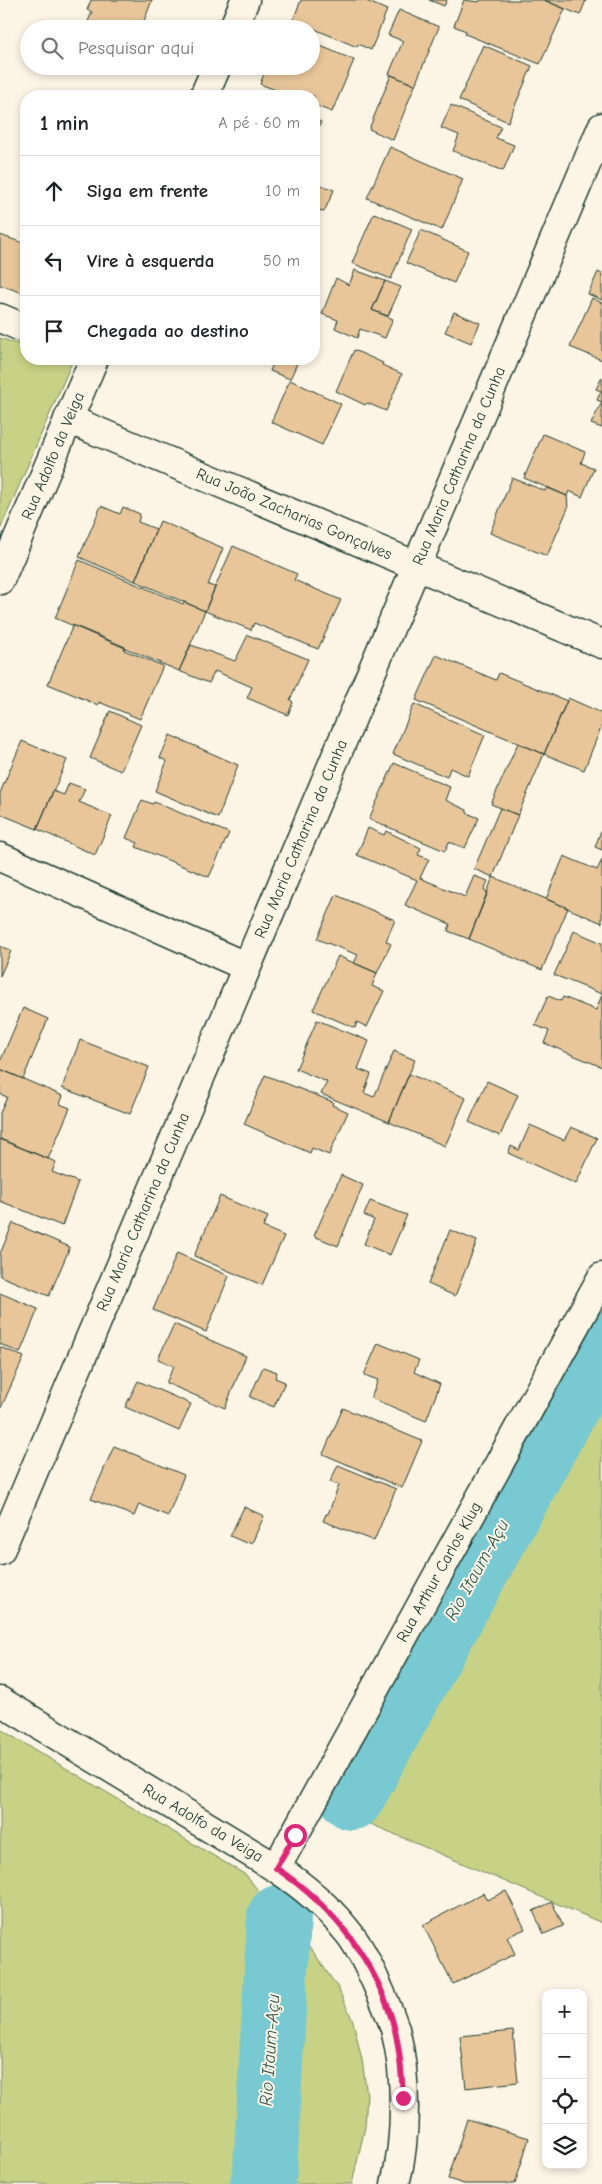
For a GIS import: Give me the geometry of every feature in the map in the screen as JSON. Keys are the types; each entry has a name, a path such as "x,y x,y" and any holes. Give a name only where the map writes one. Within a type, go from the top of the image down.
{"street":[{"path":"237,20 245,0"},
{"path":"207,90 213,75"},
{"name":"Rua Maria Catharina da Cunha","path":"0,1551 602,128"},
{"path":"0,318 20,326"},
{"name":"Rua Adolfo da Veiga","path":"0,580 91,365"},
{"name":"Rua João Zacharias Gonçalves","path":"68,419 602,644"},
{"path":"0,857 247,967"},
{"name":"Rua Arthur Carlos Klug","path":"276,1868 602,1277"},
{"name":"Rua Adolfo da Veiga","path":"0,1701 296,1881 347,1932 366,1960 383,1997 395,2030 401,2066 403,2098 403,2131 395,2184"}],"green space":[{"path":"0,338 20,345 20,365 71,365 0,530"},
{"path":"559,1391 602,1409 602,1923 331,1807"},
{"path":"0,1729 246,1875 279,1917 312,1950 338,1988 353,2021 362,2060 367,2095 365,2127 352,2184 0,2184"}],"building":[{"path":"91,0 152,0 144,20 89,20 92,12 87,10"},
{"path":"301,0 364,0 387,10 371,50 358,44 357,47 320,31 320,20 293,20"},
{"path":"429,0 447,0 444,6"},
{"path":"464,0 479,2 480,0 544,0 565,9 540,64 465,34 466,31 454,26"},
{"path":"544,0 586,0 580,15"},
{"path":"399,10 439,27 415,85 389,74 403,41 388,35"},
{"path":"483,45 532,66 508,122 459,100"},
{"path":"320,46 354,60 332,112 320,107 320,90 276,90 260,84 264,75 320,75"},
{"path":"391,75 415,85 393,140 369,129"},
{"path":"451,105 501,127 496,138 514,145 503,171 453,151 459,135 441,128"},
{"path":"390,147 463,179 442,230 367,198"},
{"path":"320,184 334,190 324,212 320,210"},
{"path":"374,213 412,229 391,279 352,263"},
{"path":"421,230 468,251 454,283 406,263"},
{"path":"0,235 20,242 20,292 0,285"},
{"path":"355,270 385,281 372,310 393,319 385,338 360,329 357,338 335,328 338,320 322,314 336,278 349,285"},
{"path":"598,272 602,274 602,300 588,294"},
{"path":"385,281 401,287 388,316 372,310"},
{"path":"592,298 602,303 602,360 570,347"},
{"path":"454,312 480,323 471,343 445,332"},
{"path":"354,350 402,374 386,411 367,403 365,405 336,391"},
{"path":"272,365 296,365 290,379 270,371"},
{"path":"602,377 602,402 597,400 601,391 596,389"},
{"path":"290,380 341,404 322,445 271,422"},
{"path":"602,402 602,428 591,424"},
{"path":"543,434 585,452 581,463 594,468 582,497 569,491 567,496 524,478"},
{"path":"512,478 545,491 547,487 567,496 568,508 547,556 490,533"},
{"path":"101,506 120,514 123,507 140,514 138,522 156,529 135,581 79,557"},
{"path":"160,521 223,548 208,585 215,587 205,611 135,581"},
{"path":"233,546 297,574 294,580 341,600 318,649 254,623 251,630 205,611"},
{"path":"79,560 183,604 184,602 205,611 179,671 55,618"},
{"path":"73,625 125,647 124,650 163,666 140,719 99,702 98,705 48,684"},
{"path":"248,635 308,659 290,700 293,702 288,715 247,698 252,687 215,671 209,683 179,671 191,645 235,661"},
{"path":"436,655 496,680 499,673 567,701 544,754 416,700"},
{"path":"568,698 602,713 602,725 584,770 544,754"},
{"path":"414,704 485,735 468,776 450,768 447,777 393,754"},
{"path":"110,711 141,725 121,771 90,758"},
{"path":"170,735 238,765 218,818 155,791 167,761 160,758"},
{"path":"22,741 67,760 37,829 0,814 0,793"},
{"path":"518,743 544,754 518,815 491,804"},
{"path":"394,763 450,787 445,800 479,818 465,848 449,842 445,851 369,819"},
{"path":"69,783 85,789 79,802 112,816 95,855 37,829 53,791 64,795"},
{"path":"142,800 153,804 154,802 229,833 209,877 136,847 138,843 126,838"},
{"path":"500,808 518,815 493,877 474,869"},
{"path":"368,828 384,835 386,831 421,848 418,855 429,859 420,878 465,897 474,876 488,881 484,890 488,892 469,939 448,931 450,924 405,905 417,880 357,855"},
{"path":"602,828 602,850 595,847"},
{"path":"564,856 597,870 602,860 602,923 546,899"},
{"path":"493,877 568,908 542,970 469,939"},
{"path":"336,895 395,920 386,941 391,944 377,973 354,963 358,955 317,939"},
{"path":"574,931 602,943 602,994 554,975"},
{"path":"0,946 11,951 0,976"},
{"path":"338,956 377,973 372,986 384,991 367,1027 357,1022 355,1028 313,1010"},
{"path":"602,995 602,1067 544,1043 549,1031 535,1025 548,996 561,1001 563,997 596,1010"},
{"path":"23,1008 48,1019 23,1079 0,1069 0,1062"},
{"path":"317,1020 369,1041 358,1069 371,1074 364,1093 374,1097 394,1051 415,1060 389,1122 321,1094 327,1082 296,1069"},
{"path":"80,1040 149,1067 130,1114 62,1088"},
{"path":"0,1069 63,1096 60,1104 70,1108 48,1159 0,1139 0,1113 7,1097 0,1094"},
{"path":"409,1074 466,1098 445,1146 389,1122"},
{"path":"265,1075 333,1102 332,1105 348,1112 329,1155 312,1148 310,1153 244,1124"},
{"path":"487,1081 518,1095 500,1136 469,1122"},
{"path":"530,1125 564,1140 571,1127 597,1138 576,1184 508,1153 511,1146 519,1150"},
{"path":"0,1139 56,1162 52,1172 78,1182 62,1226 0,1201"},
{"path":"341,1175 363,1185 338,1246 314,1236"},
{"path":"220,1196 268,1217 263,1227 284,1236 262,1285 194,1256"},
{"path":"370,1201 407,1215 390,1255 364,1244 374,1220 364,1215"},
{"path":"13,1223 70,1247 49,1296 0,1276 0,1254"},
{"path":"450,1230 477,1241 455,1296 428,1284"},
{"path":"177,1253 229,1276 206,1332 153,1310"},
{"path":"0,1293 38,1309 20,1353 0,1344"},
{"path":"174,1324 246,1356 225,1408 166,1383 174,1366 158,1359"},
{"path":"378,1343 419,1360 414,1372 440,1384 426,1421 371,1398 378,1380 364,1375"},
{"path":"0,1347 24,1357 0,1410"},
{"path":"263,1367 277,1372 275,1378 285,1382 274,1407 250,1397"},
{"path":"138,1381 191,1404 179,1431 125,1407"},
{"path":"343,1408 422,1441 402,1488 323,1454"},
{"path":"114,1446 184,1475 168,1516 139,1504 134,1516 91,1499"},
{"path":"338,1465 396,1489 374,1541 323,1521 326,1514 328,1514 339,1485 330,1482"},
{"path":"244,1507 264,1516 252,1543 247,1541 246,1543 230,1536"},
{"path":"506,1891 525,1929 507,1937 515,1954 453,1984 423,1925 483,1893 487,1900"},
{"path":"552,1902 563,1926 544,1934 533,1911"},
{"path":"513,2031 518,2082 466,2088 460,2036"},
{"path":"467,2119 529,2138 515,2184 464,2184 448,2179"}],"waterway":[{"name":"Rio Itaum-Açu","path":"352,1798 602,1343"},
{"name":"Rio Itaum-Açu","path":"262,2184 265,2170 279,1917"}],"route":[{"path":"295,1835 276,1868 296,1881 326,1909 347,1932 366,1960 383,1997 395,2030 401,2066 403,2098"}]}
